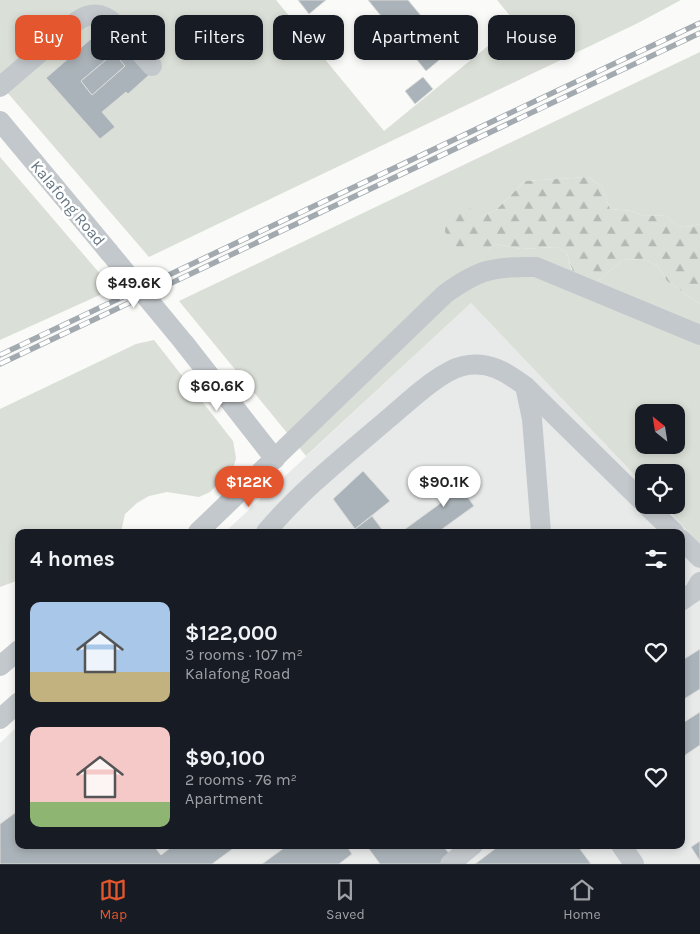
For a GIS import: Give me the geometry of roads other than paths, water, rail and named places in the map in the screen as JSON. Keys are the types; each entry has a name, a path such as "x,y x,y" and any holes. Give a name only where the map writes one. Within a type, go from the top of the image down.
{"street":[{"path":"0,87 82,18 94,15 106,17 115,23 152,66"},
{"name":"Kalafong Road","path":"0,121 185,344 275,459"},
{"path":"201,529 445,294 464,280 484,271 508,266 536,267 700,335"},
{"path":"268,529 286,508 319,477 435,380 462,366 484,364 504,371 525,386 635,494"},
{"path":"525,386 532,419 541,529"},
{"path":"655,514 671,529"},
{"path":"685,544 700,558"},
{"path":"685,598 694,592 700,582"},
{"path":"0,666 15,653"},
{"path":"0,719 15,706"},
{"path":"450,864 468,849"},
{"path":"624,849 634,864"}],"railway":[{"path":"0,355 700,23"},
{"path":"0,364 700,33"}]}
